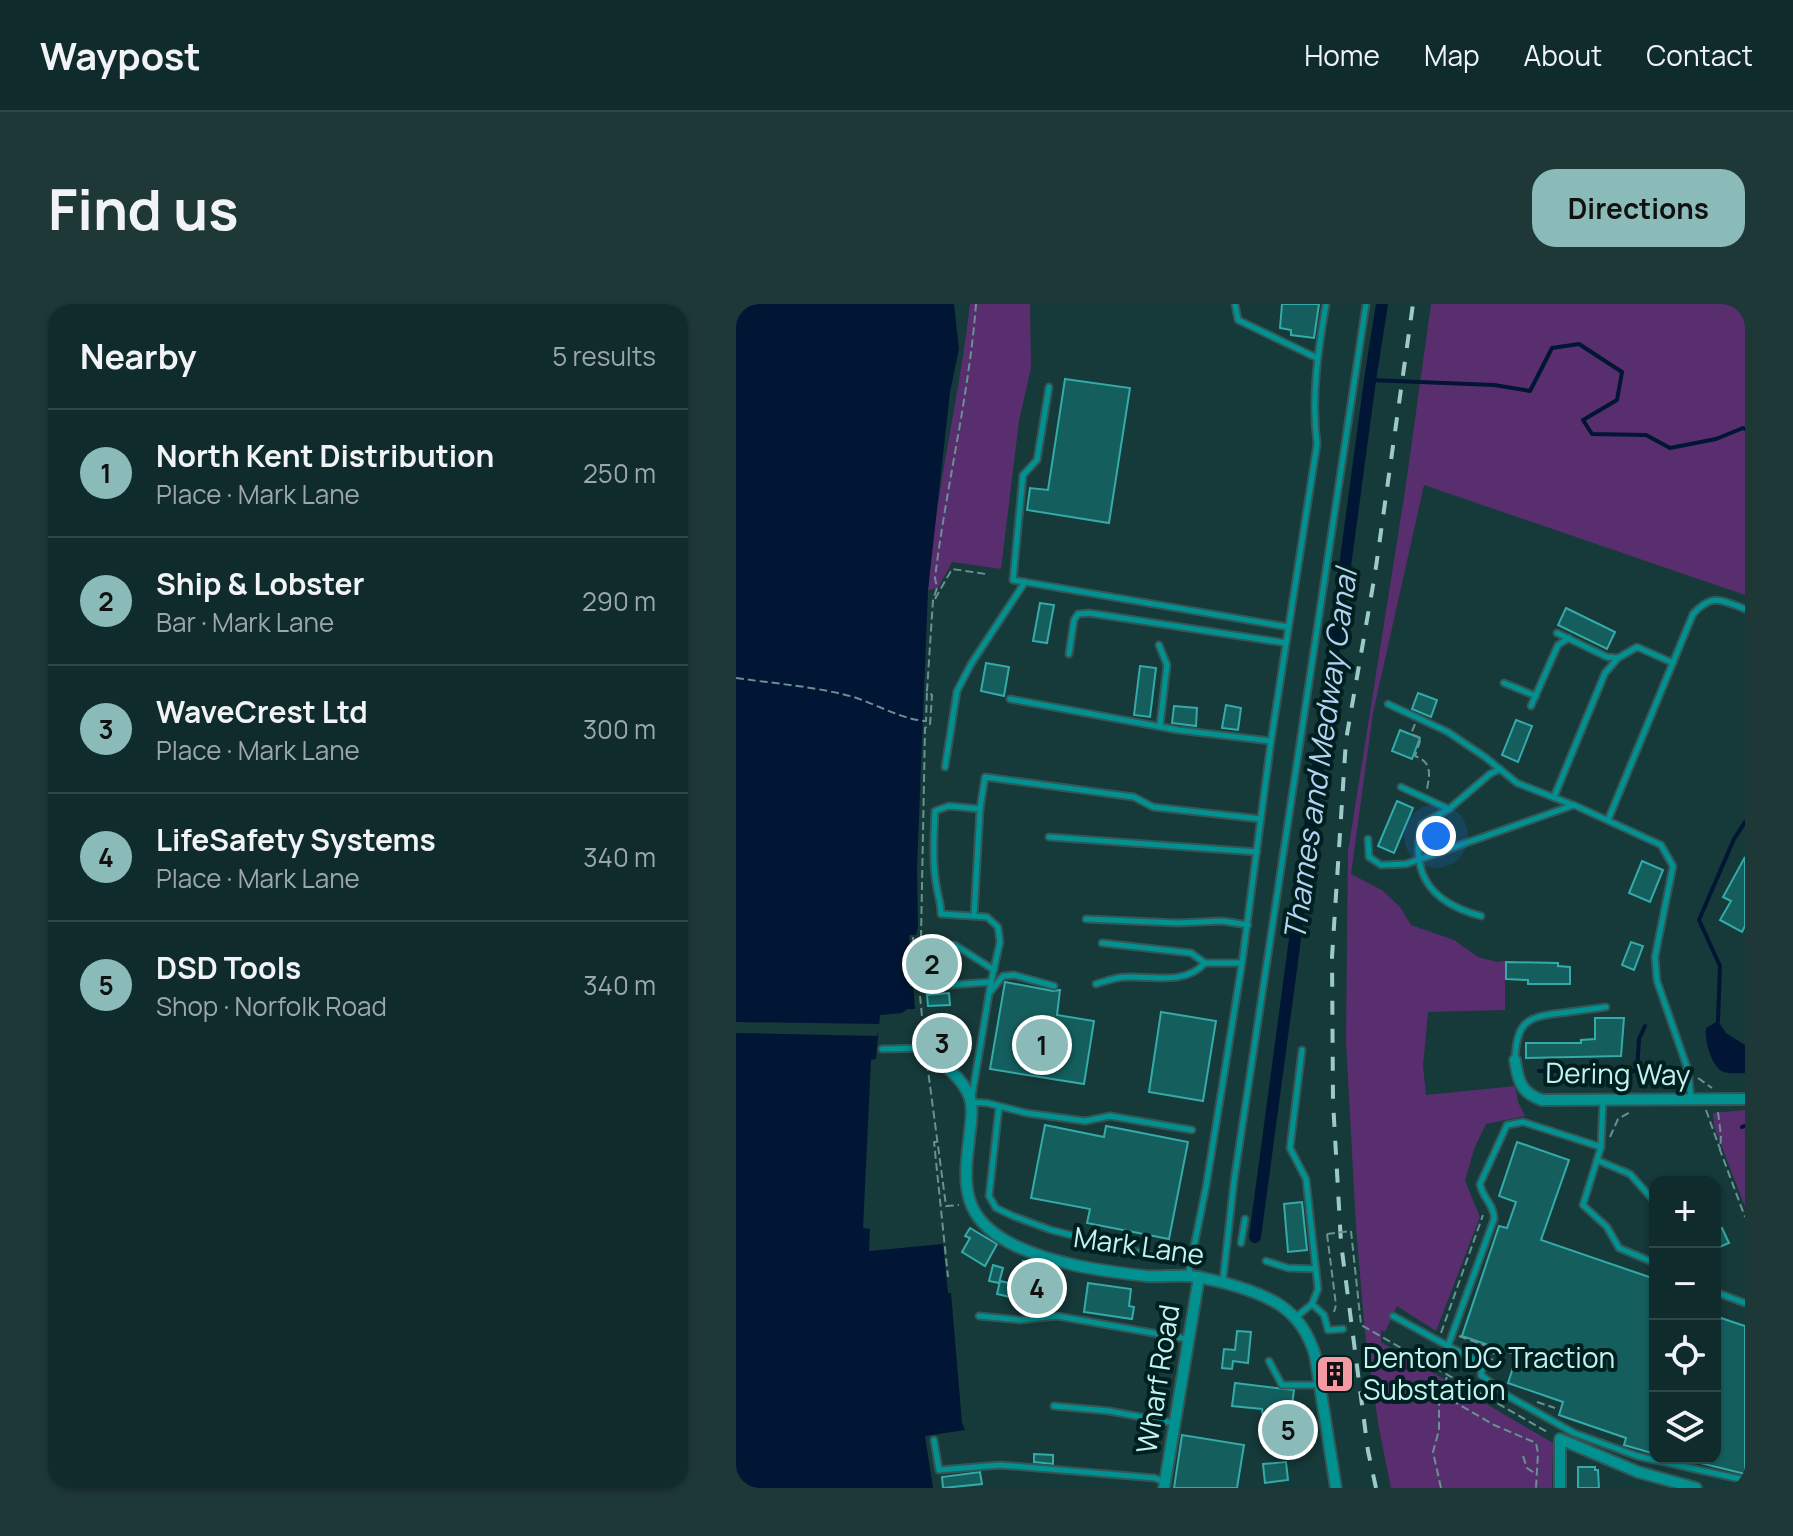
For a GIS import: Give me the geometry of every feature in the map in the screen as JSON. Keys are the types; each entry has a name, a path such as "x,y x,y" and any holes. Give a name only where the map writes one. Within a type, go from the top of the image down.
{"street":[{"path":"925,1048 964,1087 971,1102 968,1204"},
{"name":"Dering Way","path":"1515,1060 1520,1085 1534,1097 1549,1100 1692,1100 1714,1096 1745,1099"},
{"name":"Mark Lane","path":"968,1204 986,1228 1030,1252 1116,1271 1153,1276 1194,1276 1272,1299 1295,1318"},
{"name":"Wharf Road","path":"1164,1485 1188,1339 1194,1276"},
{"path":"1295,1318 1309,1335 1336,1488"},
{"path":"1560,1488 1560,1439 1638,1472 1678,1486 1696,1488"}],"lane":[{"path":"1235,304 1238,320 1317,358"},
{"path":"1194,1276 1317,444 1313,414 1317,358 1326,304"},
{"path":"1222,1283 1234,1181 1366,304"},
{"path":"1049,387 1037,460 1023,475 1013,580 1288,627"},
{"path":"945,767 957,691 971,664 1025,582"},
{"path":"1608,820 1693,614 1703,603 1719,599 1745,609"},
{"path":"1069,654 1074,620 1078,614 1089,613 1286,643"},
{"path":"1557,633 1607,657 1618,658"},
{"path":"1531,706 1558,645 1569,638"},
{"path":"1159,645 1167,665 1160,725"},
{"path":"1554,797 1605,673 1618,658 1637,647 1673,663"},
{"path":"1504,683 1536,696"},
{"path":"1010,699 1178,730 1271,741"},
{"path":"1388,704 1448,732 1517,783 1661,845 1673,866 1655,957 1657,981 1688,1070 1692,1100"},
{"path":"1481,916 1441,900 1427,886 1417,844 1422,824 1449,809 1500,769"},
{"path":"974,916 980,809 985,777 1134,797 1153,807 1261,819"},
{"path":"1401,787 1449,809"},
{"path":"1368,839 1369,857 1381,865 1406,864 1574,805"},
{"path":"980,809 949,806 935,811 937,890 941,914 987,917 998,927 1000,942 971,1102 1085,1121 1110,1116 1192,1130"},
{"path":"1049,837 1257,852"},
{"path":"1086,919 1178,923 1222,921 1248,925"},
{"path":"1102,943 1191,953 1205,963 1242,963"},
{"path":"927,944 955,945 994,970"},
{"path":"1096,984 1123,977 1171,978 1195,974 1205,963"},
{"path":"990,992 1003,976 1014,975 1054,986"},
{"path":"921,987 991,982"},
{"path":"1515,1060 1516,1039 1522,1026 1532,1017 1606,1007"},
{"path":"882,1049 925,1048"},
{"path":"1295,1318 1312,1304 1318,1289 1306,1179 1290,1148 1302,1050"},
{"path":"1603,1100 1601,1147 1584,1208 1607,1227 1619,1248 1649,1260"},
{"path":"999,1107 989,1196 996,1208 1051,1230 1154,1256"},
{"path":"1448,1346 1494,1219 1494,1212 1480,1184 1507,1125 1523,1122 1601,1147"},
{"path":"1597,1160 1630,1174 1649,1195"},
{"path":"1241,1243 1245,1219"},
{"path":"1266,1261 1288,1268 1316,1269"},
{"path":"1721,1294 1745,1303"},
{"path":"1312,1304 1324,1315 1328,1330 1343,1329"},
{"path":"979,1316 1020,1320 1057,1316 1188,1339"},
{"path":"1393,1316 1483,1364 1483,1377 1506,1394 1574,1433 1637,1456 1745,1480"},
{"path":"1269,1361 1282,1385 1320,1385"},
{"path":"1054,1406 1109,1411 1175,1423"},
{"path":"934,1440 939,1470 1000,1465 1155,1478 1164,1485"}],"path":[{"path":"736,678 845,694 912,719 926,721 942,518 968,374 976,304"},
{"path":"934,599 952,569 986,574"},
{"path":"927,691 932,695 930,725 925,728 922,773 922,967 919,1008 946,1206 968,1204"},
{"path":"1416,723 1411,734 1421,738 1415,756 1424,760 1429,769 1424,798"},
{"path":"913,937 915,978"},
{"path":"914,961 922,967"},
{"path":"1695,1074 1714,1096 1720,1150"},
{"path":"1714,1096 1706,1112 1745,1217"},
{"path":"939,1141 934,1142 948,1277"},
{"path":"1432,1338 1436,1332 1443,1331 1483,1211"},
{"path":"1324,1315 1335,1312 1336,1305 1327,1234 1351,1231 1361,1325 1560,1439"},
{"path":"1452,1335 1495,1349 1487,1374 1482,1371"},
{"path":"1441,1488 1433,1452 1439,1430 1438,1404 1448,1375"},
{"path":"1441,1394 1494,1425 1536,1443 1536,1488"},
{"path":"1532,1400 1555,1408"},
{"path":"1523,1456 1529,1471 1537,1475"}],"shaded area":[{"path":"970,304 1030,304 1031,368 1019,421 1001,569 952,562 938,588 928,590 936,518"},
{"path":"1431,304 1745,304 1745,595 1424,485 1373,713 1351,874 1382,890 1400,907 1411,925 1454,940 1478,957 1505,961 1505,1010 1428,1012 1423,1066 1426,1095 1515,1086 1525,1116 1486,1124 1474,1149 1465,1181 1480,1217 1436,1331 1397,1306 1385,1332 1381,1330 1381,1342 1553,1443 1552,1488 1391,1488 1365,1333 1346,1041 1348,851"},
{"path":"1745,1110 1745,1207 1714,1126 1713,1113"}],"water":[{"path":"736,304 954,304 959,349 950,392 928,590 917,867 918,926 916,935 909,935 915,1009 880,1015 876,1059 871,1060 863,1228 870,1229 869,1251 943,1244 965,1430 925,1436 933,1488 736,1488"},
{"path":"1718,1021 1726,1033 1745,1045 1745,1073 1724,1072 1713,1060 1706,1028"}],"pier":[{"path":"736,1022 881,1024 877,1036 736,1033"}],"building":[{"path":"1282,304 1319,304 1314,338 1291,335 1291,330 1280,328"},
{"path":"1065,379 1130,388 1109,523 1027,510 1030,488 1048,490"},
{"path":"1040,603 1054,605 1047,643 1033,641"},
{"path":"1566,608 1615,632 1607,649 1558,625"},
{"path":"986,663 1009,667 1004,696 981,691"},
{"path":"1140,666 1156,668 1150,717 1134,715"},
{"path":"1418,693 1437,700 1431,717 1412,709"},
{"path":"1226,705 1241,708 1238,730 1222,728"},
{"path":"1174,706 1197,708 1196,726 1172,723"},
{"path":"1516,720 1532,726 1518,762 1502,755"},
{"path":"1400,730 1420,738 1412,759 1392,751"},
{"path":"1397,801 1413,808 1394,853 1378,846"},
{"path":"1745,857 1745,926 1742,932 1720,920 1731,901 1723,897"},
{"path":"1642,861 1663,870 1650,902 1629,893"},
{"path":"1631,942 1643,946 1634,970 1622,965"},
{"path":"922,950 941,950 940,969 933,969 933,976 924,977"},
{"path":"1506,962 1558,963 1558,966 1570,967 1570,984 1528,984 1528,980 1506,979"},
{"path":"1005,982 1060,990 1057,1015 1094,1021 1084,1084 990,1069"},
{"path":"949,993 950,1005 928,1006 927,995"},
{"path":"1161,1012 1216,1021 1203,1101 1149,1092"},
{"path":"1595,1018 1624,1018 1621,1056 1526,1058 1526,1043 1581,1043 1581,1040 1595,1039"},
{"path":"938,1029 956,1046 947,1056 928,1040"},
{"path":"1045,1125 1104,1137 1106,1126 1188,1142 1169,1239 1087,1223 1090,1209 1031,1198"},
{"path":"1517,1142 1569,1160 1541,1240 1649,1277 1649,1452 1624,1445 1626,1438 1559,1415 1563,1402 1508,1383 1517,1355 1462,1336 1499,1226 1507,1228 1516,1202 1499,1196"},
{"path":"1302,1202 1307,1250 1288,1252 1284,1204"},
{"path":"970,1228 997,1244 985,1266 962,1252 970,1238 965,1236"},
{"path":"1721,1228 1729,1243 1721,1246"},
{"path":"1023,1261 1032,1263 1028,1278 1062,1287 1057,1308 997,1294 1000,1281 1018,1285"},
{"path":"993,1265 1003,1268 999,1283 989,1281"},
{"path":"1088,1283 1131,1289 1129,1306 1134,1307 1132,1319 1084,1312"},
{"path":"1721,1318 1745,1326 1745,1474 1704,1464 1721,1464"},
{"path":"1237,1331 1251,1332 1248,1363 1233,1361 1232,1369 1222,1368 1224,1349 1235,1350"},
{"name":"Denton DC Traction Substation","path":"1338,1363 1341,1384 1331,1385 1329,1364"},
{"path":"1235,1383 1294,1390 1290,1420 1309,1417 1311,1436 1266,1442 1262,1409 1232,1406"},
{"path":"1182,1435 1244,1445 1237,1488 1174,1488"},
{"path":"1034,1454 1053,1455 1053,1464 1034,1462"},
{"path":"1286,1462 1288,1480 1265,1483 1263,1464"},
{"path":"1578,1467 1595,1467 1598,1470 1599,1488 1578,1488"},
{"path":"980,1472 982,1484 943,1488 942,1477"}],"waterway":[{"name":"Thames and Medway Canal","path":"1255,1237 1382,304"},
{"path":"1370,380 1494,385 1530,391 1552,348 1579,344 1622,372 1617,400 1583,420 1592,434 1646,435 1670,448 1716,439 1745,429"},
{"path":"1718,1021 1720,966 1699,920 1734,839 1745,822"},
{"path":"1637,1070 1639,1039 1645,1026"},
{"path":"1539,1071 1649,1071"}],"railway":[{"path":"1376,1488 1368,1451 1341,1243 1333,1101 1332,957 1346,740 1375,574 1413,304"}],"place":[{"name":"Ship & Lobster","path":"932,964"},
{"name":"WaveCrest Ltd","path":"942,1043"},
{"name":"North Kent Distribution","path":"1042,1045"},
{"name":"LifeSafety Systems","path":"1037,1288"},
{"name":"Denton DC Traction Substation","path":"1335,1374"},
{"name":"DSD Tools","path":"1288,1430"}]}
